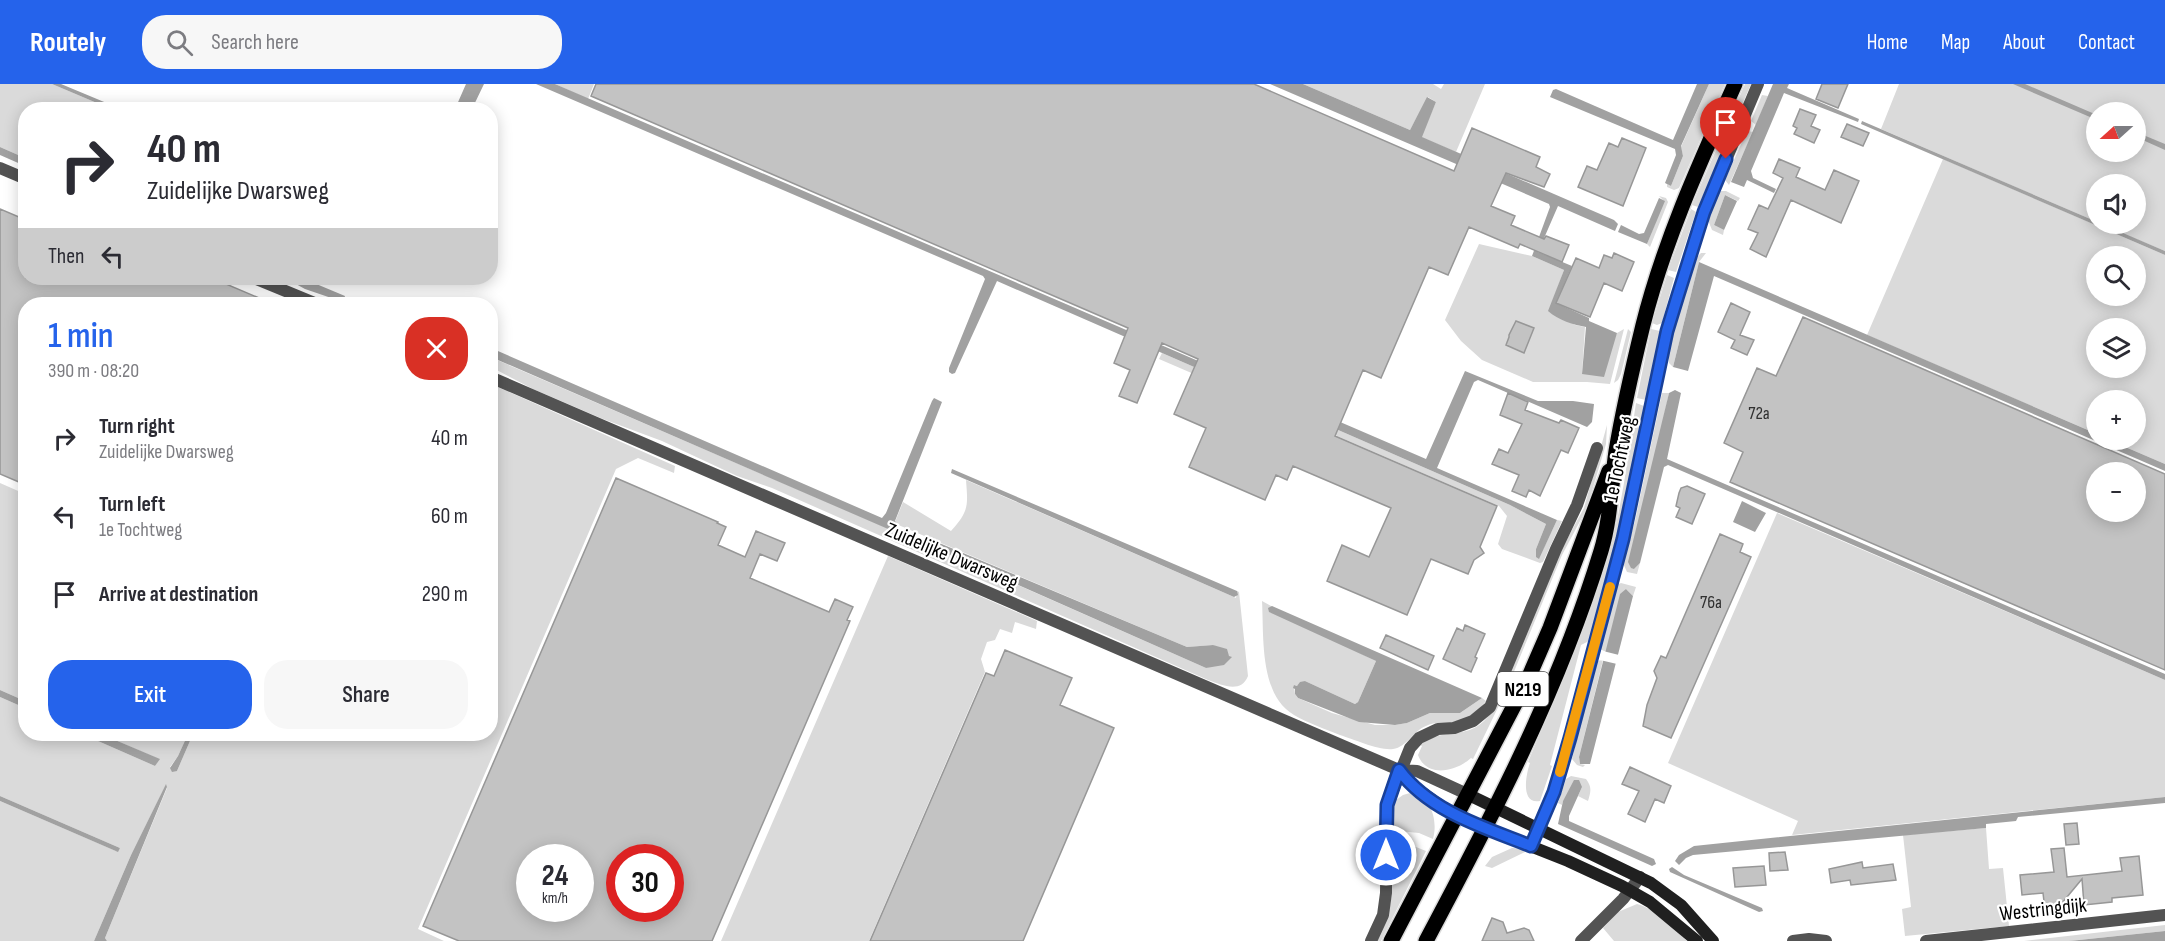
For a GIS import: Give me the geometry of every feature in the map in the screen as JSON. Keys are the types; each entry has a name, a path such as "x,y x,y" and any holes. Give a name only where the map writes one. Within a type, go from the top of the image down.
{"main road":[{"name":"1e Tochtweg","path":"1496,810 1544,707 1576,628 1602,549 1610,512 1616,451 1644,323 1659,268 1688,192 1735,84"},
{"name":"1e Tochtweg","path":"1467,794 1527,681 1550,628 1616,451"},
{"name":"N219","path":"1391,941 1467,794"},
{"name":"N219","path":"1426,941 1496,810"}],"street":[{"name":"1e Tochtweg","path":"1531,846 1554,792 1623,539 1667,331 1704,212 1758,84"},
{"path":"0,168 18,176"},
{"path":"271,285 300,297"},
{"name":"Zuidelijke Dwarsweg","path":"498,380 1399,770 1417,771 1467,794 1496,810 1640,877 1681,905 1713,941"},
{"name":"1e Tochtweg","path":"1371,941 1383,915 1386,893 1387,805 1399,770 1410,748 1419,738 1438,729 1464,726 1480,717 1490,707 1556,549 1577,506 1597,448"},
{"name":"Zuidelijke Dwarsweg","path":"1399,770 1408,782 1455,816 1599,874 1630,890 1657,908 1697,941"},
{"path":"1581,941 1640,877"},
{"name":"Westringdijk","path":"1926,941 2165,915"},
{"path":"1793,941 1809,939 1826,941"}],"shaded area":[{"path":"0,84 52,84 94,102 18,102 18,155 0,147"},
{"path":"52,84 61,84 104,102 94,102"},
{"path":"466,84 484,84 475,102 458,102"},
{"path":"536,84 555,84 1426,459 1465,371 1538,401 1573,401 1594,404 1592,422 1587,427 1478,380 1474,382 1437,468 1557,520 1539,559 1536,557 1536,549 1546,524 1510,505 997,281 955,373 952,374 949,368 985,279 983,276"},
{"path":"555,84 594,84 588,99"},
{"path":"1270,84 1303,84 1410,130 1427,97 1436,102 1422,137 1614,220 1618,224 1615,231 1558,206 1538,252 1572,266 1556,303 1617,333 1604,377 1582,374 1586,327 1566,322 1548,311 1564,270 1532,256 1550,207 1549,204"},
{"path":"1303,84 1433,84 1441,89 1444,84 1485,84 1456,152 1421,137 1436,102 1428,97 1410,130"},
{"path":"1697,84 1709,84 1681,146 1683,156 1671,186 1665,183 1676,155 1675,149 1550,97 1556,89 1673,140"},
{"path":"1709,84 1725,84 1679,188 1674,190 1667,187 1667,184 1671,186 1683,156 1681,147"},
{"path":"1745,84 1751,84 1698,207 1692,205"},
{"path":"1773,84 1789,84 1787,88 1859,119 1858,122 1784,93 1751,171 1753,178 1776,189 1774,193 1747,180 1744,187 1731,182"},
{"path":"1899,84 2165,84 2165,251 2124,234 2146,234 2146,174 2086,174 2086,217 1881,129"},
{"path":"2013,84 2025,84 2086,110 2086,115"},
{"path":"1762,95 1768,96 1756,125 1751,121"},
{"path":"1862,121 2086,217 2086,221 1861,124"},
{"path":"1747,131 1753,132 1729,185 1725,180"},
{"path":"2146,136 2165,144 2165,150 2146,141"},
{"path":"0,147 18,155 18,163 0,155"},
{"path":"1943,159 2086,221 2086,234 2116,234 2144,246 2086,246 2086,306 2146,306 2146,247 2165,255 2165,464 2132,450 2146,450 2146,390 2086,390 2086,429 1867,335"},
{"path":"1721,191 1740,198 1738,201 1725,195 1714,225 1724,230 1723,235 1712,230 1708,220"},
{"path":"1725,195 1737,201 1724,230 1714,225"},
{"path":"1659,196 1666,198 1668,202 1650,247 1647,244 1664,201"},
{"path":"1659,198 1665,201 1647,244 1618,232 1621,225 1639,234 1644,233"},
{"path":"1691,209 1696,212 1676,272 1668,270"},
{"path":"2116,234 2125,234 2165,251 2165,255"},
{"path":"1479,244 1532,256 1564,270 1549,311 1575,325 1585,327 1582,374 1614,340 1617,333 1624,329 1610,384 1533,382 1482,360 1461,341 1445,320"},
{"path":"1701,253 1706,253 1699,262 1673,367 1669,363 1671,339 1684,288"},
{"path":"1699,262 2086,429 2086,437 1714,276 1688,371 1673,367"},
{"path":"1667,275 1674,278 1662,323 1657,325 1652,323"},
{"path":"298,285 319,285 345,296 328,297"},
{"path":"1628,329 1631,332 1621,374 1614,383"},
{"path":"1651,329 1660,331 1646,400 1637,398"},
{"path":"498,351 882,518 934,398 942,402 895,521 898,525 895,532 498,360"},
{"path":"1162,353 1510,505 1546,524 1536,549 1539,558 1557,520 1562,521 1543,562 1540,563 1502,549 1498,544 1507,516 1499,506 1159,359"},
{"path":"498,360 1206,668 1227,659 1229,656 1213,645 1187,647 896,524 903,502 951,531 966,508 966,480 1236,598 1237,591 1239,592 1248,676 1241,685 1231,687 1208,680 772,488 737,476 662,441 533,389 498,371"},
{"path":"498,387 675,466 674,473 638,458 616,469 418,929 444,941 107,941 105,938 167,788 166,785 131,855 94,941 0,941 0,801 116,851 120,848 0,796 0,697 18,705 18,741 98,741 155,766 159,759 117,741 185,741 170,767 177,771 190,741 498,741"},
{"path":"1675,390 1681,393 1667,459 2165,674 2165,680 1668,465 1664,467 1640,563 1634,569 1631,568 1628,562 1669,393"},
{"path":"1662,393 1669,393 1634,569 1640,563 1637,574 1627,572 1623,563 1635,521"},
{"path":"1636,403 1644,406 1619,530 1589,641 1581,645 1550,765 1552,766 1540,801 1534,801 1529,798 1526,788 1530,763 1528,762 1572,658 1601,579 1618,516"},
{"path":"1607,425 1606,444 1587,508 1562,555 1506,691 1473,759 1450,769 1435,770 1428,767 1422,763 1418,755 1422,746 1420,745 1430,739 1477,726 1494,708 1561,550 1584,508"},
{"path":"2116,450 2132,450 2165,464 2165,471"},
{"path":"952,469 1237,591 1238,595 1234,597 951,473"},
{"path":"0,483 18,491 18,698 0,690"},
{"path":"1742,501 1766,513 1755,532 1733,522"},
{"path":"1777,513 2165,680 2165,797 1792,835 1798,821 1668,763"},
{"path":"925,537 1187,647 1213,645 1227,649 1229,656 1232,657 1224,665 1206,668 923,543"},
{"path":"888,556 1037,621 1036,629 1015,622 1012,633 1000,629 995,640 987,642 981,659 985,672 869,941 721,941"},
{"path":"1621,583 1636,587 1633,596 1626,589 1606,652 1598,648 1616,585"},
{"path":"1626,589 1633,596 1590,764 1580,764 1579,757 1620,594"},
{"path":"1262,601 1376,661 1358,702 1355,704 1305,681 1297,686 1294,685 1298,698 1332,713 1375,725 1407,723 1430,713 1460,713 1482,698 1486,701 1475,713 1465,719 1421,728 1398,748 1393,749 1366,744 1311,723 1294,715 1283,706 1275,694 1266,664"},
{"path":"1272,606 1482,698 1460,713 1430,713 1407,723 1395,725 1359,722 1298,698 1293,688 1294,685 1297,686 1300,682 1305,681 1355,704 1358,702 1376,661 1269,612 1268,608"},
{"path":"1603,660 1579,757 1580,764 1585,765 1583,767 1577,765 1572,759 1596,661"},
{"path":"0,690 18,698 18,705 0,697"},
{"path":"98,741 118,741 160,759 155,766"},
{"path":"185,741 190,741 177,771 172,772 170,768"},
{"path":"1571,776 1586,779 1590,789 1588,801 1578,796 1582,787 1563,801 1562,805 1558,803 1566,779"},
{"path":"1574,780 1579,780 1582,787 1569,821 1654,859 1656,864 1652,866 1558,824 1563,801"},
{"path":"166,784 167,787 105,938 107,941 94,941 131,855"},
{"path":"1410,793 1424,799 1432,810 1435,825 1433,839 1419,833 1399,831 1393,825 1390,813 1396,800"},
{"path":"0,796 120,848 118,852 0,801"},
{"path":"2165,797 2165,803 2018,817 2016,821 1986,824 1986,828 1693,855 1679,865 1675,861 1679,855 1694,846"},
{"path":"1986,828 1989,869 2003,868 2009,926 1905,936 1902,909 1911,907 1903,835"},
{"path":"1391,846 1416,847 1426,851 1381,941 1376,941 1387,916 1392,895"},
{"path":"1512,848 1526,849 1525,852 1492,868 1485,866 1492,857"},
{"path":"1672,867 1684,875 1762,908 1763,911 1759,912 1670,872 1669,869"},
{"path":"1637,904 1658,914 1687,941 1614,941 1603,928 1618,912"},
{"path":"2165,925 2165,931 2069,941 2024,941"},
{"path":"2165,931 2165,941 2069,941 2079,940"}],"pier":[{"path":"1603,651 1619,655 1617,664 1600,660"}],"building":[{"path":"596,84 1254,84 1454,171 1472,128 1540,157 1536,167 1550,174 1544,187 1506,173 1491,206 1515,216 1511,225 1544,239 1546,236 1569,245 1562,262 1520,244 1518,248 1469,227 1448,275 1429,267 1381,378 1363,370 1335,436 1497,506 1480,547 1484,553 1474,560 1468,574 1431,559 1407,615 1327,581 1342,545 1369,557 1391,508 1293,466 1287,480 1276,475 1265,500 1189,467 1206,428 1174,414 1198,359 1162,343 1137,403 1119,396 1130,370 1114,363 1128,328 591,96"},
{"path":"1822,84 1848,84 1838,108 1816,99"},
{"path":"1800,109 1816,115 1811,126 1820,130 1814,143 1794,134 1797,128 1793,126"},
{"path":"1847,124 1869,133 1863,146 1841,137"},
{"path":"1622,138 1646,148 1623,206 1578,187 1587,166 1597,170 1609,143 1618,147"},
{"path":"1779,159 1800,168 1796,177 1825,190 1834,170 1859,181 1841,223 1791,200 1766,257 1750,249 1758,233 1748,229 1759,205 1768,209 1783,178 1773,173"},
{"path":"0,209 18,217 18,285 228,285 257,297 18,297 18,482 0,474"},
{"path":"1614,253 1634,262 1622,291 1604,283 1590,317 1556,303 1576,258 1599,268 1604,255 1612,258"},
{"path":"1731,303 1750,312 1740,335 1754,340 1747,355 1731,348 1735,340 1718,332"},
{"path":"1803,317 2086,440 2086,450 2110,450 2137,462 2086,462 2086,522 2146,522 2146,466 2165,474 2165,670 1730,482 1743,452 1724,443 1757,368 1776,376"},
{"path":"1516,321 1534,328 1524,353 1506,345"},
{"path":"1508,393 1528,402 1525,410 1559,423 1561,420 1579,428 1568,453 1561,450 1540,496 1529,490 1526,497 1512,491 1519,475 1492,464 1499,449 1508,453 1522,424 1500,415"},
{"path":"616,478 718,522 726,527 718,545 745,557 756,531 785,543 777,561 760,554 750,578 829,612 835,599 853,607 847,620 850,621 712,941 459,941 423,926"},
{"path":"1687,486 1705,494 1692,524 1676,517 1680,508 1676,506 1679,493 1681,488"},
{"path":"1720,534 1743,544 1740,552 1751,557 1671,738 1643,726 1647,705 1657,678 1654,671 1661,656 1666,658"},
{"path":"1465,625 1485,634 1471,672 1443,659 1457,628 1463,631"},
{"path":"1386,635 1434,656 1428,670 1380,648"},
{"path":"1005,650 1072,678 1060,705 1114,728 1023,941 870,941 986,673 994,676"},
{"path":"1630,767 1671,786 1664,803 1655,799 1645,822 1628,814 1639,791 1622,784"},
{"path":"2077,823 2079,844 2066,845 2064,824"},
{"path":"2064,848 2067,877 2122,871 2120,858 2139,856 2143,895 2112,898 2112,902 2084,905 2082,879 2057,909 2045,910 2043,893 2022,895 2020,875 2054,872 2051,849"},
{"path":"1785,852 1788,870 1770,871 1769,853"},
{"path":"1862,862 1863,868 1893,864 1896,880 1851,885 1850,880 1831,883 1829,869"},
{"path":"1764,866 1766,885 1735,887 1733,868"},
{"path":"1492,918 1503,922 1507,933 1524,928 1529,930 1534,941 1482,941"}],"slow traffic":[{"path":"1560,772 1610,587"}],"route":[{"path":"1386,855 1387,805 1399,770 1408,782 1455,816 1531,846 1554,792 1623,539 1667,331 1704,212 1726,159"}]}
